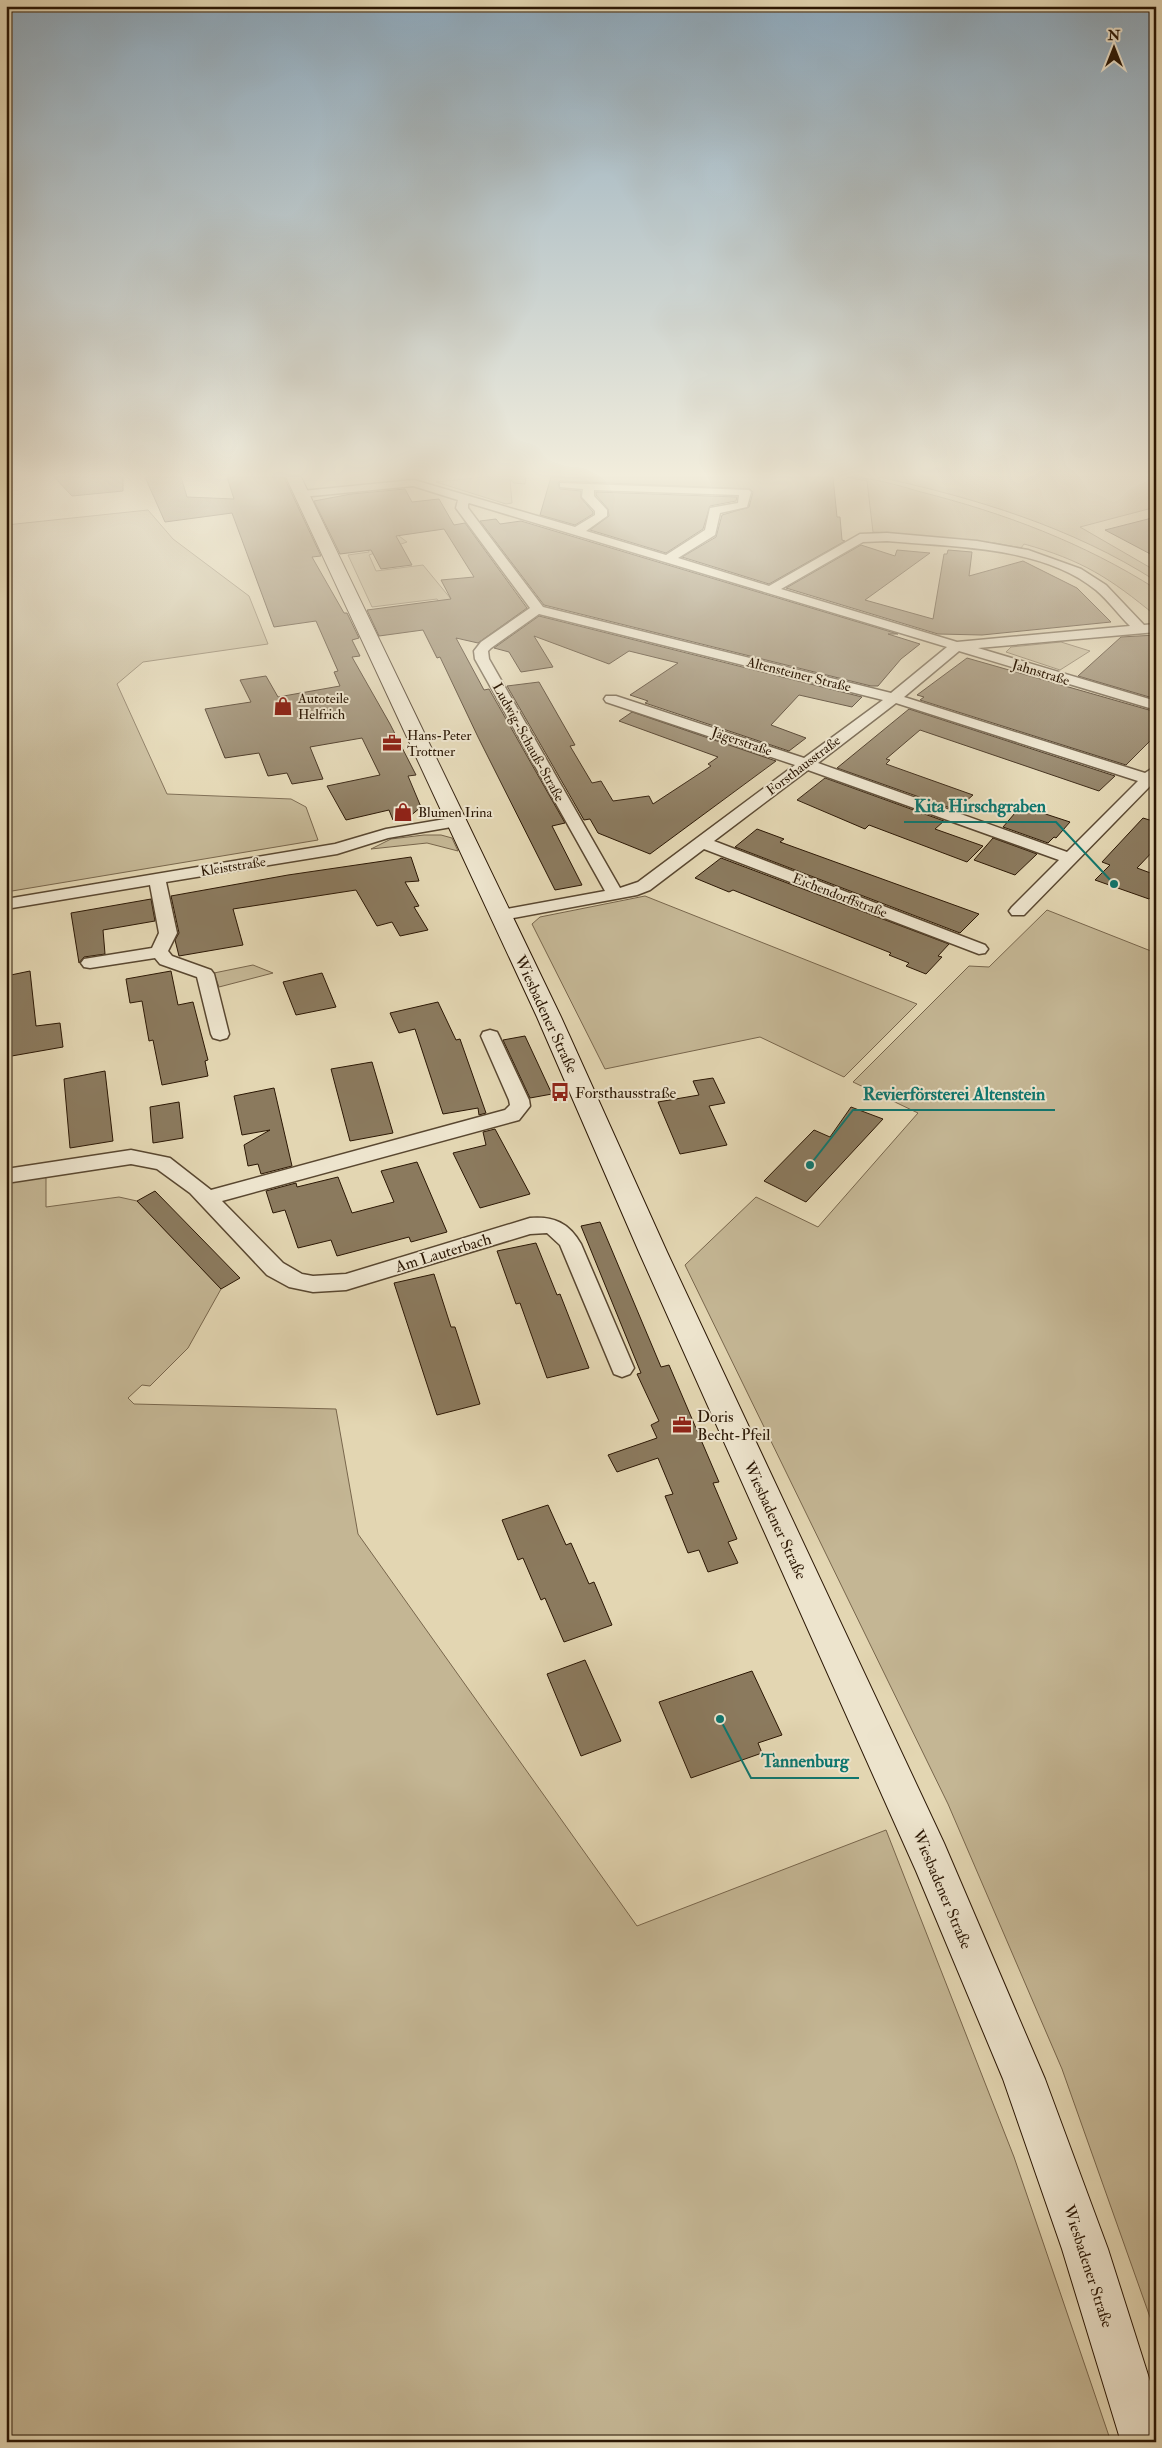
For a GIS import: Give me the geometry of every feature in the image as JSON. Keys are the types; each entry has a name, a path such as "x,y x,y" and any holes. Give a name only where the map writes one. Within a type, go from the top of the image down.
{"main road":[{"name":"Wiesbadener Straße","path":"348,591 587,1099 653,1252 930,1857 1024,2079 1085,2249 1145,2442"}],"street":[{"path":"524,591 538,610"},
{"name":"Jahnstraße","path":"774,591 1156,706"},
{"path":"1104,591 1141,630"},
{"name":"Altensteiner Straße","path":"538,610 894,698 1152,775"},
{"name":"Ludwig-Schauß-Straße","path":"538,610 532,612 486,645 481,651 482,658 615,894"},
{"path":"957,646 1156,628"},
{"name":"Forsthausstraße","path":"502,915 615,894 644,886 804,763 894,698 957,646"},
{"name":"Jägerstraße","path":"611,699 804,763 1069,858"},
{"path":"1018,911 1152,775"},
{"name":"Kleiststraße","path":"6,904 338,849 386,834 457,822"},
{"name":"Eichendorffstraße","path":"701,842 979,949"},
{"path":"157,878 168,933 159,952"},
{"path":"90,963 159,952"},
{"path":"159,952 166,960 205,974 220,1034"},
{"path":"208,1198 512,1115 520,1106 519,1100 490,1036"},
{"name":"Am Lauterbach","path":"6,1176 118,1158 146,1159 163,1163 174,1169 208,1198 275,1269 297,1281 313,1284 346,1282 530,1226 549,1224 556,1226 570,1244 622,1368"}],"shaded area":[{"path":"6,591 243,591 249,596 268,644 143,662 117,684 167,794 291,799 306,807 318,840 6,892"},
{"path":"365,591 445,591 451,599 456,631 437,599 372,607"},
{"path":"1124,591 1156,591 1156,616"},
{"path":"1061,642 1090,651 1060,670 1006,652 1011,647"},
{"path":"441,835 452,838 458,851 427,843 371,849 391,839"},
{"path":"645,896 917,1004 844,1077 760,1037 605,1069 532,924 540,917"},
{"path":"1047,910 1156,953 1156,2334 1062,2069 948,1804 685,1265 756,1197 818,1227 918,1113 853,1082 969,966 989,967"},
{"path":"253,965 273,973 219,987 214,973"},
{"path":"46,1177 46,1207 119,1197 137,1201 221,1289 188,1348 150,1386 142,1385 128,1398 134,1404 336,1409 358,1534 637,1926 886,1830 1014,2157 1111,2442 6,2442 6,1182"}],"building":[{"path":"261,591 332,591 344,613 347,613 359,638 352,640 360,656 352,657 416,775 408,776 421,807 409,817 393,820 389,810 346,820 327,786 380,775 362,738 310,747 323,779 292,784 287,773 268,776 259,753 225,758 205,709 251,702 240,680 266,676 278,697 340,686 334,672 338,671 316,621 274,627"},
{"path":"447,591 515,591 527,608 478,643 456,638 484,690 489,689 565,823 552,826 582,885 555,890 440,657 437,658 423,630 379,636 367,610 451,599"},
{"path":"534,591 755,591 898,634 888,634 920,644 901,659 878,686 871,686 544,605"},
{"path":"797,591 877,591 865,600 933,619 938,591 1080,591 1111,622 982,635 938,634"},
{"path":"539,616 862,697 852,707 799,695 771,725 806,738 789,751 645,703 648,701 630,695 678,663 629,651 609,664 534,636 553,667 521,672 509,652 494,648"},
{"path":"1156,635 1156,699 1078,676 1121,637"},
{"path":"967,658 1156,712 1156,735 1126,765 920,700 924,697 917,695"},
{"path":"539,682 575,745 570,746 592,783 601,781 613,801 649,796 653,804 711,766 708,764 718,757 619,721 632,712 776,761 650,854 598,833 590,819 584,820 507,686"},
{"path":"909,709 1115,776 1099,791 920,730 886,759 890,760 886,764 973,795 956,810 837,768"},
{"path":"825,778 944,821 935,829 983,846 967,862 869,825 865,829 797,800"},
{"path":"1021,806 1070,822 1056,838 1054,837 1048,843 1003,827"},
{"path":"1143,818 1156,822 1156,848 1137,868 1156,875 1156,891 1149,899 1095,880 1110,865 1102,862"},
{"path":"757,829 784,839 780,842 979,914 960,933 735,847"},
{"path":"993,838 1037,854 1015,875 974,860"},
{"path":"411,857 419,881 405,882 419,906 414,907 428,930 400,936 392,922 377,926 356,890 233,909 243,945 179,956 175,940 179,933 171,896 288,875"},
{"path":"721,858 949,944 938,956 942,957 926,974 906,966 909,963 889,955 891,953 733,890 729,892 695,878"},
{"path":"151,899 155,921 103,930 105,954 84,957 79,963 71,913"},
{"path":"30,971 36,1026 60,1023 63,1047 6,1057 6,976"},
{"path":"171,971 178,1005 193,1002 208,1060 205,1061 208,1076 162,1085 153,1040 149,1041 142,1001 130,1003 126,979"},
{"path":"322,973 336,1007 296,1015 283,982"},
{"path":"438,1002 456,1040 460,1039 486,1113 479,1115 478,1108 443,1114 415,1029 399,1033 390,1013"},
{"path":"525,1036 552,1094 530,1098 503,1040"},
{"path":"372,1062 393,1133 350,1141 331,1069"},
{"path":"105,1071 113,1141 70,1148 64,1079"},
{"path":"713,1078 725,1103 709,1106 727,1145 680,1154 658,1102 699,1095 693,1081"},
{"path":"274,1088 292,1166 261,1174 258,1164 248,1166 244,1145 270,1130 242,1135 234,1096"},
{"path":"179,1102 183,1138 153,1143 150,1107"},
{"path":"851,1107 883,1119 806,1202 764,1181 814,1130 830,1137"},
{"path":"495,1129 530,1194 480,1208 453,1153 486,1145 483,1132"},
{"path":"417,1162 447,1232 411,1242 409,1237 337,1256 331,1240 298,1248 285,1210 273,1213 266,1191 296,1183 297,1187 338,1177 352,1213 394,1202 381,1171"},
{"path":"155,1191 240,1278 221,1289 137,1201"},
{"path":"600,1222 661,1367 669,1365 719,1482 713,1483 737,1539 728,1542 738,1563 708,1572 699,1550 688,1553 665,1496 673,1494 658,1458 617,1472 608,1455 657,1438 651,1425 659,1421 637,1374 641,1373 581,1226"},
{"path":"536,1243 557,1295 560,1294 589,1368 547,1378 520,1303 516,1304 497,1251"},
{"path":"434,1274 451,1327 455,1327 480,1404 437,1415 394,1283"},
{"path":"548,1505 566,1545 571,1543 589,1584 594,1582 612,1625 564,1642 545,1598 541,1600 523,1558 518,1560 502,1520"},
{"path":"585,1660 621,1741 581,1756 547,1674"},
{"path":"752,1671 782,1735 758,1743 762,1753 691,1778 659,1702"}],"place":[{"name":"Autoteile Helfrich","path":"283,706"},
{"name":"Hans-Peter Trottner","path":"392,743"},
{"name":"Blumen Irina","path":"403,812"},
{"name":"Kita Hirschgraben","path":"1114,884"},
{"name":"Forsthausstraße","path":"560,1092"},
{"name":"Revierförsterei Altenstein","path":"810,1165"},
{"name":"Doris Becht-Pfeil","path":"682,1425"},
{"name":"Tannenburg","path":"720,1719"}]}
